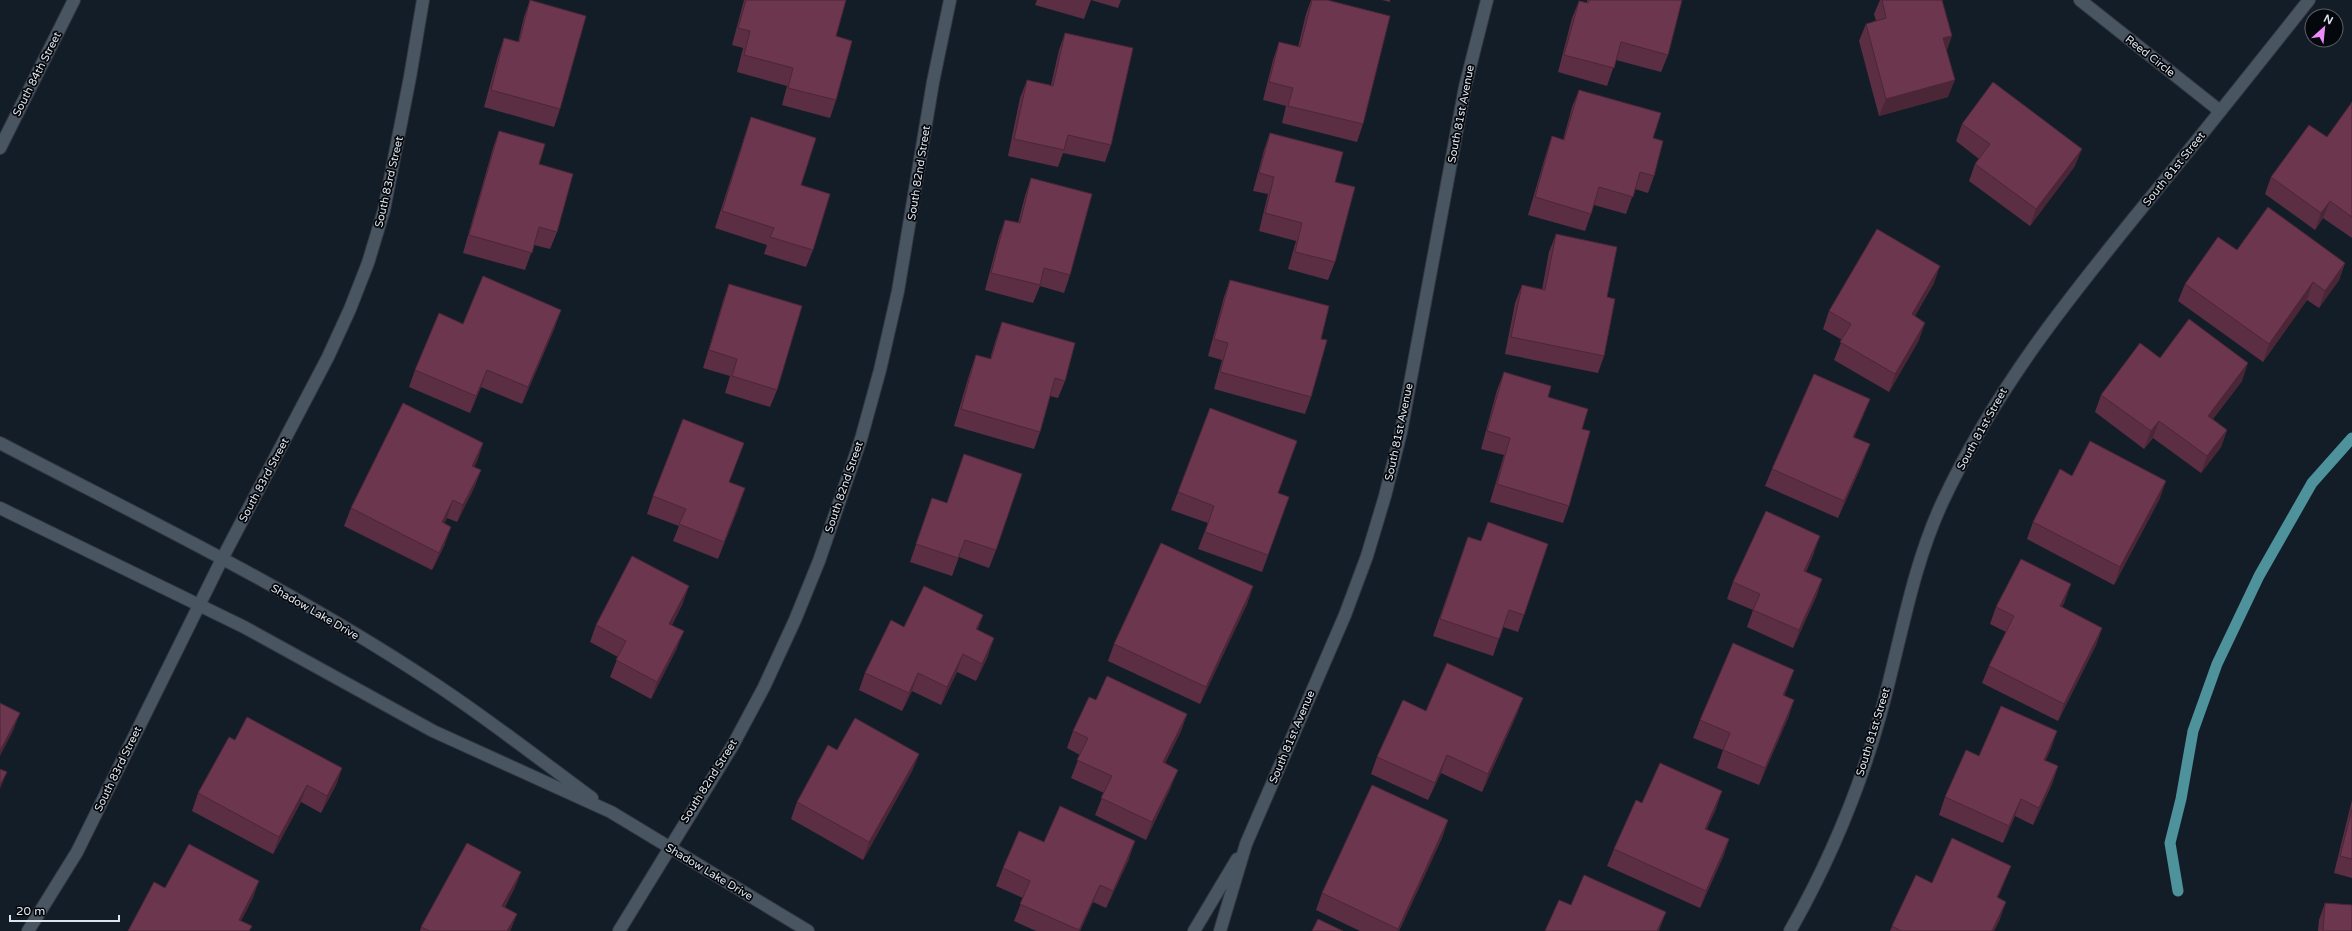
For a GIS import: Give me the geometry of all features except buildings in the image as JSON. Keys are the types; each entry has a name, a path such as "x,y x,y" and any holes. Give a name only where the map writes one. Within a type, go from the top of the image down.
{"street":[{"name":"South 84th Street","path":"0,148 74,0"},
{"name":"South 83rd Street","path":"28,931 77,852 222,559 328,357 368,263 384,210 395,158 422,0"},
{"name":"South 82nd Street","path":"619,931 669,847 733,745 767,680 795,620 819,560 861,439 898,291 933,82 950,0"},
{"name":"South 81st Avenue","path":"1220,931 1246,844 1345,615 1385,496 1401,432 1465,87 1487,0"},
{"name":"Reed Circle","path":"2080,0 2220,111"},
{"name":"South 81st Street","path":"1790,931 1825,863 1859,779 1880,716 1892,662 1931,531 1971,445 1996,402 2059,310 2309,0"},
{"name":"Shadow Lake Drive","path":"0,443 222,559 329,619 431,681 486,718 611,812 808,931"},
{"name":"Shadow Lake Drive","path":"0,508 199,605 433,731 611,812"},
{"name":"South 81st Avenue","path":"1194,931 1246,844"}],"waterway":[{"path":"2178,891 2170,843 2181,799 2193,731 2217,664 2259,576 2312,483 2352,438"}]}
